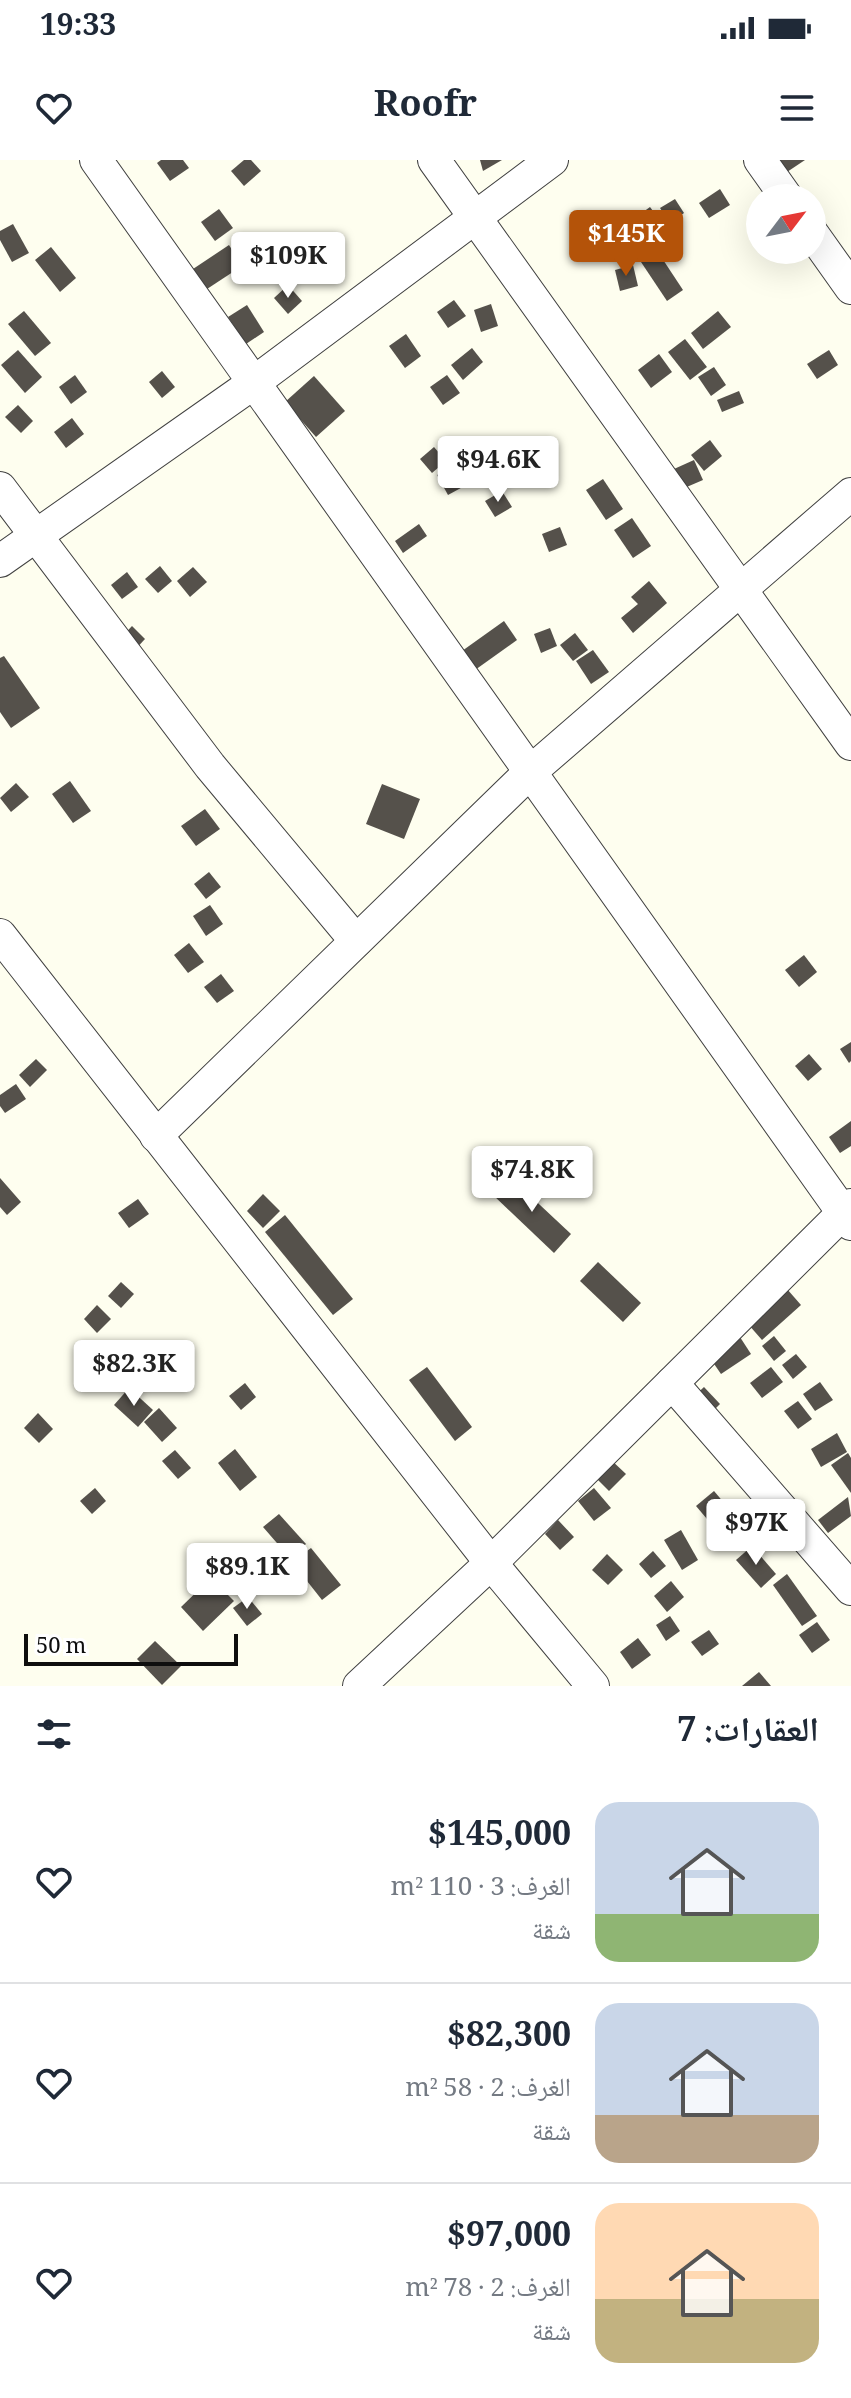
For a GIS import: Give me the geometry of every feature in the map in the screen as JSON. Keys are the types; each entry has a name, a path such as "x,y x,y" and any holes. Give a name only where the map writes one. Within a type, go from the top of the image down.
{"street":[{"path":"96,160 529,773 848,1214 491,1563 359,1686"},
{"path":"434,160 743,588 851,744"},
{"path":"0,561 252,384 552,160"},
{"path":"760,160 777,184"},
{"path":"826,253 851,288"},
{"path":"0,488 34,537 210,766 356,941"},
{"path":"156,1136 529,773 851,494"},
{"path":"0,935 491,1563 593,1686"},
{"path":"672,1383 851,1589"}],"building":[{"path":"161,160 183,160 189,168 170,181 157,163"},
{"path":"244,160 251,160 261,171 244,186 231,171"},
{"path":"480,160 502,160 483,171"},
{"path":"771,160 805,160 781,176"},
{"path":"720,189 730,205 709,218 699,203"},
{"path":"675,199 684,213 670,223 660,208"},
{"path":"650,207 664,226 649,237 635,218"},
{"path":"219,209 233,228 215,241 201,222"},
{"path":"634,222 646,239 629,251 617,234"},
{"path":"13,224 29,253 12,262 0,240 0,231"},
{"path":"600,224 606,241 589,247 582,230"},
{"path":"652,243 683,290 667,301 635,253"},
{"path":"229,245 242,266 207,289 193,269"},
{"path":"51,247 76,278 60,292 35,260"},
{"path":"633,265 638,286 620,291 615,270"},
{"path":"288,285 302,301 288,314 274,298"},
{"path":"454,300 466,316 448,328 437,312"},
{"path":"491,304 498,326 481,332 474,310"},
{"path":"247,305 264,332 246,344 228,317"},
{"path":"24,311 51,343 35,356 8,324"},
{"path":"718,311 731,327 703,349 691,333"},
{"path":"406,334 421,356 405,368 389,346"},
{"path":"685,339 707,367 690,380 668,352"},
{"path":"472,348 483,362 463,380 451,365"},
{"path":"18,350 42,377 25,393 1,365"},
{"path":"829,350 838,365 817,379 807,364"},
{"path":"659,354 672,372 651,388 638,370"},
{"path":"714,367 726,385 711,396 698,377"},
{"path":"162,371 175,387 162,398 149,382"},
{"path":"75,375 87,392 71,404 59,387"},
{"path":"447,375 460,393 443,405 430,387"},
{"path":"314,376 345,411 316,437 285,402"},
{"path":"739,391 744,403 722,412 717,400"},
{"path":"18,405 33,421 21,433 5,417"},
{"path":"72,418 84,434 66,448 54,432"},
{"path":"710,440 722,456 704,471 691,455"},
{"path":"434,447 446,461 432,473 420,459"},
{"path":"694,460 703,480 682,489 674,469"},
{"path":"458,463 470,483 448,495 437,475"},
{"path":"603,479 623,509 606,520 586,490"},
{"path":"502,491 512,507 495,517 485,501"},
{"path":"632,518 651,546 633,558 614,530"},
{"path":"419,524 427,536 403,553 395,541"},
{"path":"560,527 567,545 549,552 542,534"},
{"path":"160,566 172,581 158,593 145,579"},
{"path":"193,567 207,582 190,597 177,581"},
{"path":"127,572 138,587 122,599 111,585"},
{"path":"649,581 667,603 633,633 621,618 638,604 631,597"},
{"path":"504,621 517,640 475,670 462,651"},
{"path":"132,626 145,639 132,653 119,640"},
{"path":"550,628 557,646 541,653 534,634"},
{"path":"575,633 588,650 573,661 560,645"},
{"path":"593,650 609,672 591,684 576,661"},
{"path":"4,656 40,708 11,728 0,712 0,658"},
{"path":"70,781 91,811 73,823 52,794"},
{"path":"16,783 29,797 11,812 0,798"},
{"path":"382,784 420,799 404,839 366,824"},
{"path":"205,809 220,829 196,846 181,826"},
{"path":"209,872 221,887 206,899 194,884"},
{"path":"210,905 223,924 206,936 193,916"},
{"path":"189,943 204,962 188,973 174,955"},
{"path":"804,955 817,972 799,987 785,970"},
{"path":"221,974 234,991 217,1003 204,987"},
{"path":"851,1042 851,1061 849,1063 840,1049"},
{"path":"809,1054 822,1069 808,1081 795,1066"},
{"path":"36,1059 47,1070 30,1087 19,1075"},
{"path":"16,1084 26,1099 5,1113 0,1106 0,1095"},
{"path":"851,1121 851,1146 840,1153 829,1137"},
{"path":"509,1176 571,1234 554,1253 492,1194"},
{"path":"0,1178 21,1202 7,1215 0,1207"},
{"path":"263,1194 280,1211 263,1228 247,1211"},
{"path":"138,1199 149,1214 129,1228 118,1213"},
{"path":"285,1215 353,1299 333,1315 265,1232"},
{"path":"598,1262 641,1303 623,1322 580,1281"},
{"path":"121,1282 134,1294 121,1308 108,1296"},
{"path":"787,1289 801,1305 762,1340 748,1324"},
{"path":"97,1305 111,1319 97,1333 84,1319"},
{"path":"738,1334 751,1354 721,1374 708,1355"},
{"path":"774,1336 786,1351 774,1361 762,1346"},
{"path":"796,1354 807,1367 793,1379 782,1365"},
{"path":"427,1367 472,1427 455,1441 409,1380"},
{"path":"771,1367 783,1382 762,1398 750,1383"},
{"path":"820,1382 833,1400 815,1411 803,1394"},
{"path":"245,1383 256,1397 241,1410 229,1396"},
{"path":"704,1387 720,1404 705,1419 689,1401"},
{"path":"129,1388 153,1410 138,1427 114,1405"},
{"path":"798,1401 812,1419 798,1429 784,1411"},
{"path":"159,1408 177,1428 162,1442 144,1422"},
{"path":"38,1413 53,1429 39,1443 24,1428"},
{"path":"837,1433 847,1452 821,1467 811,1449"},
{"path":"235,1449 257,1477 240,1491 218,1463"},
{"path":"175,1450 191,1468 178,1479 162,1461"},
{"path":"848,1453 851,1458 851,1493 831,1465"},
{"path":"609,1458 626,1474 609,1491 593,1475"},
{"path":"95,1488 106,1501 92,1514 80,1501"},
{"path":"594,1488 611,1508 594,1521 578,1501"},
{"path":"714,1491 725,1504 707,1519 696,1506"},
{"path":"848,1497 851,1516 828,1533 818,1520"},
{"path":"279,1514 306,1544 290,1558 263,1527"},
{"path":"738,1516 750,1533 735,1544 722,1527"},
{"path":"558,1520 574,1537 560,1550 545,1534"},
{"path":"681,1530 698,1560 682,1570 664,1540"},
{"path":"752,1546 776,1574 761,1588 736,1560"},
{"path":"311,1548 341,1585 322,1600 292,1562"},
{"path":"653,1551 666,1566 651,1578 639,1564"},
{"path":"234,1553 248,1570 232,1583 218,1566"},
{"path":"607,1554 623,1570 608,1585 592,1570"},
{"path":"787,1574 817,1616 802,1626 773,1585"},
{"path":"211,1578 234,1601 203,1631 181,1607"},
{"path":"671,1581 684,1597 667,1612 654,1596"},
{"path":"248,1597 262,1614 247,1626 233,1608"},
{"path":"670,1616 680,1631 666,1641 656,1625"},
{"path":"817,1622 830,1640 812,1653 799,1635"},
{"path":"709,1630 719,1644 702,1656 691,1642"},
{"path":"638,1638 651,1655 632,1669 620,1652"},
{"path":"155,1641 181,1666 162,1685 137,1659"},
{"path":"759,1672 771,1686 742,1686"}]}
